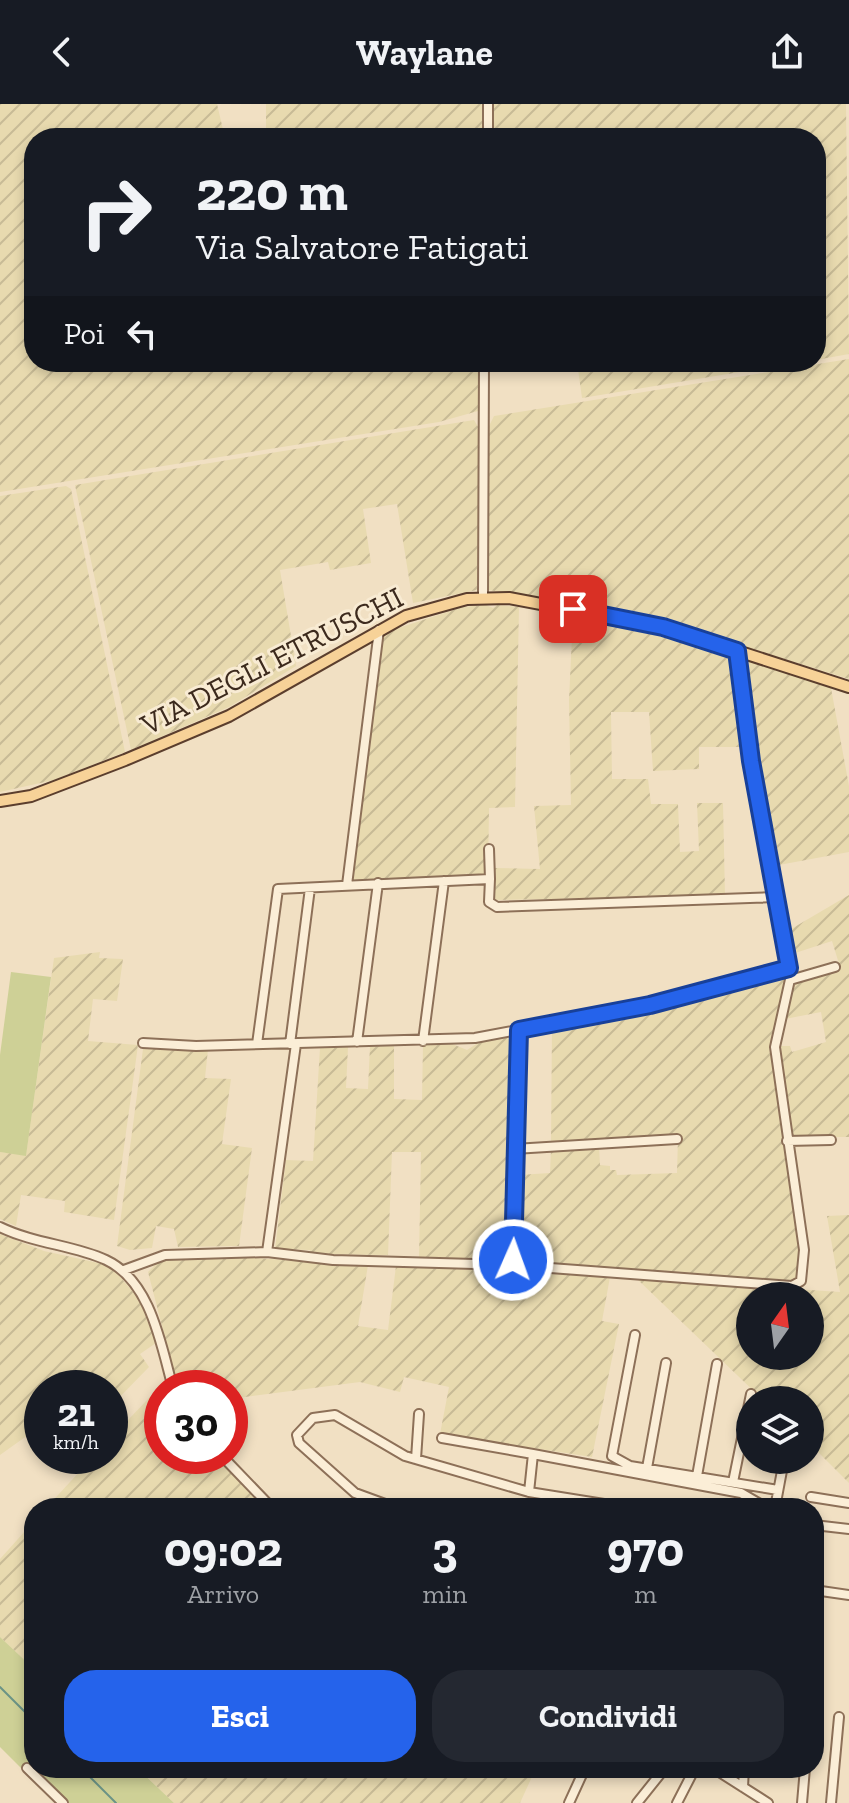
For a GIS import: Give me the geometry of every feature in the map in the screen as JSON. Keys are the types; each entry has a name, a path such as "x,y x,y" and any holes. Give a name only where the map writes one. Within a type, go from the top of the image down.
{"main road":[{"name":"VIA DEGLI ETRUSCHI","path":"0,801 31,796 229,716 406,616 483,598 546,604 627,619 849,687"}],"street":[{"path":"488,104 488,128"},
{"path":"483,598 484,372"},
{"path":"347,885 379,630"},
{"path":"124,1270 165,1255 267,1252 333,1260 510,1265 797,1285 804,1276 804,1250 775,1047 790,980 789,968 751,761 737,651"},
{"path":"489,849 489,902 497,907 776,897"},
{"path":"257,1044 277,891 490,879"},
{"path":"423,1041 444,881"},
{"path":"357,1042 378,883"},
{"path":"267,1252 310,888"},
{"path":"790,980 835,967"},
{"path":"143,1043 162,1046 475,1038 650,1005 789,968"},
{"path":"510,1265 514,1254 519,1030"},
{"path":"514,1149 677,1139"},
{"path":"787,1141 831,1140"},
{"path":"0,1227 23,1238 105,1259 124,1270 136,1284 159,1335 168,1370"},
{"path":"635,1335 612,1456 630,1466 778,1490"},
{"path":"647,1468 666,1363"},
{"path":"697,1476 717,1364"},
{"path":"416,1459 419,1414"},
{"path":"369,1498 355,1493 299,1443 297,1435 313,1418 335,1415 416,1459 529,1492 566,1498"},
{"path":"442,1438 741,1493 750,1498"},
{"path":"529,1492 533,1454"},
{"path":"733,1482 736,1467"},
{"path":"239,1474 262,1498"},
{"path":"777,1498 781,1474"},
{"path":"811,1497 817,1498"},
{"path":"824,1499 849,1503"},
{"path":"824,1526 849,1529"},
{"path":"824,1591 849,1595"},
{"path":"831,1803 839,1717"},
{"path":"37,1778 63,1803"},
{"path":"569,1803 580,1778"},
{"path":"637,1803 657,1778"},
{"path":"677,1803 690,1778"},
{"path":"729,1778 743,1787 752,1799 768,1803"},
{"path":"743,1778 743,1787"},
{"path":"802,1803 804,1778"}],"shaded area":[{"path":"0,104 217,104 223,128 24,128 24,372 480,372 478,411 439,422 0,492"},
{"path":"266,104 484,104 484,128 266,128"},
{"path":"491,104 846,104 849,354 826,358 826,128 490,128"},
{"path":"849,359 849,679 656,619 489,590 486,461 488,428 494,416 768,372 826,372 826,363"},
{"path":"578,372 740,372 582,398"},
{"path":"474,420 480,430 477,590 413,603 397,504 363,509 371,563 330,570 328,562 280,570 296,666 229,707 131,750 75,485"},
{"path":"66,486 71,489 125,752 54,780 0,792 0,496"},
{"path":"486,605 493,608 497,605 519,607 515,807 489,808 488,877 471,877 466,873 464,878 352,881 383,633 463,607"},
{"path":"573,615 605,621 606,626 615,621 734,654 747,747 699,747 699,769 653,771 649,712 611,712 612,779 648,779 651,804 678,804 680,852 699,851 697,803 723,803 725,896 492,900 493,868 540,869 534,806 571,805 569,700"},
{"path":"740,657 831,688 849,786 849,852 779,865 778,855 772,853"},
{"path":"849,895 849,1137 792,1137 778,1046 790,1046 792,1052 826,1042 821,1012 785,1019 792,986 798,979 840,967 832,941 789,955 786,932"},
{"path":"100,952 99,958 123,959 117,1001 93,999 88,1041 138,1045 114,1220 64,1212 65,1201 21,1195 16,1226 0,1219 0,1152 26,1155 54,958"},
{"path":"787,971 773,1045 803,1268 796,1282 518,1263 519,1175 550,1173 551,1150 599,1146 600,1165 610,1166 610,1170 616,1170 617,1175 677,1173 678,1137 551,1144 552,1025"},
{"path":"513,1034 513,1247 509,1259 494,1262 419,1258 421,1152 392,1152 388,1255 311,1254 310,1250 275,1249 286,1160 313,1161 320,1048 348,1047 346,1088 368,1089 370,1046 394,1046 394,1099 422,1100 423,1044 450,1043 467,1050 481,1041"},
{"path":"143,1049 208,1049 205,1078 231,1079 222,1144 252,1148 239,1246 178,1247 174,1229 156,1226 152,1248 130,1250 117,1246"},
{"path":"849,1215 849,1483 824,1458 824,1386 748,1386 636,1278 736,1285 736,1370 824,1370 824,1291 840,1292 827,1216"},
{"path":"0,1234 44,1251 103,1264 116,1272 139,1299 156,1343 140,1354 149,1367 128,1389 128,1370 24,1370 24,1438 0,1455"},
{"path":"219,1256 368,1265 358,1326 388,1330 396,1266 610,1277 602,1321 619,1324 592,1457 440,1434 449,1387 404,1377 400,1392 360,1382 248,1397 248,1370 173,1370 148,1272 161,1259"},
{"path":"144,1403 144,1474 232,1474 256,1498 55,1498 77,1474 128,1474 128,1420"},
{"path":"24,1532 24,1660 0,1637 0,1559"},
{"path":"148,1778 531,1778 520,1803 174,1803"}],"green space":[{"path":"11,972 51,977 26,1156 0,1152 0,1055"},
{"path":"0,1637 24,1660 24,1771 0,1747"},
{"path":"31,1778 148,1778 174,1803 56,1803"}],"waterway":[{"path":"0,1687 24,1711"},
{"path":"91,1778 116,1803"}],"route":[{"path":"513,1260 519,1030 650,1005 789,968 751,761 737,651 663,627 573,609"}]}
